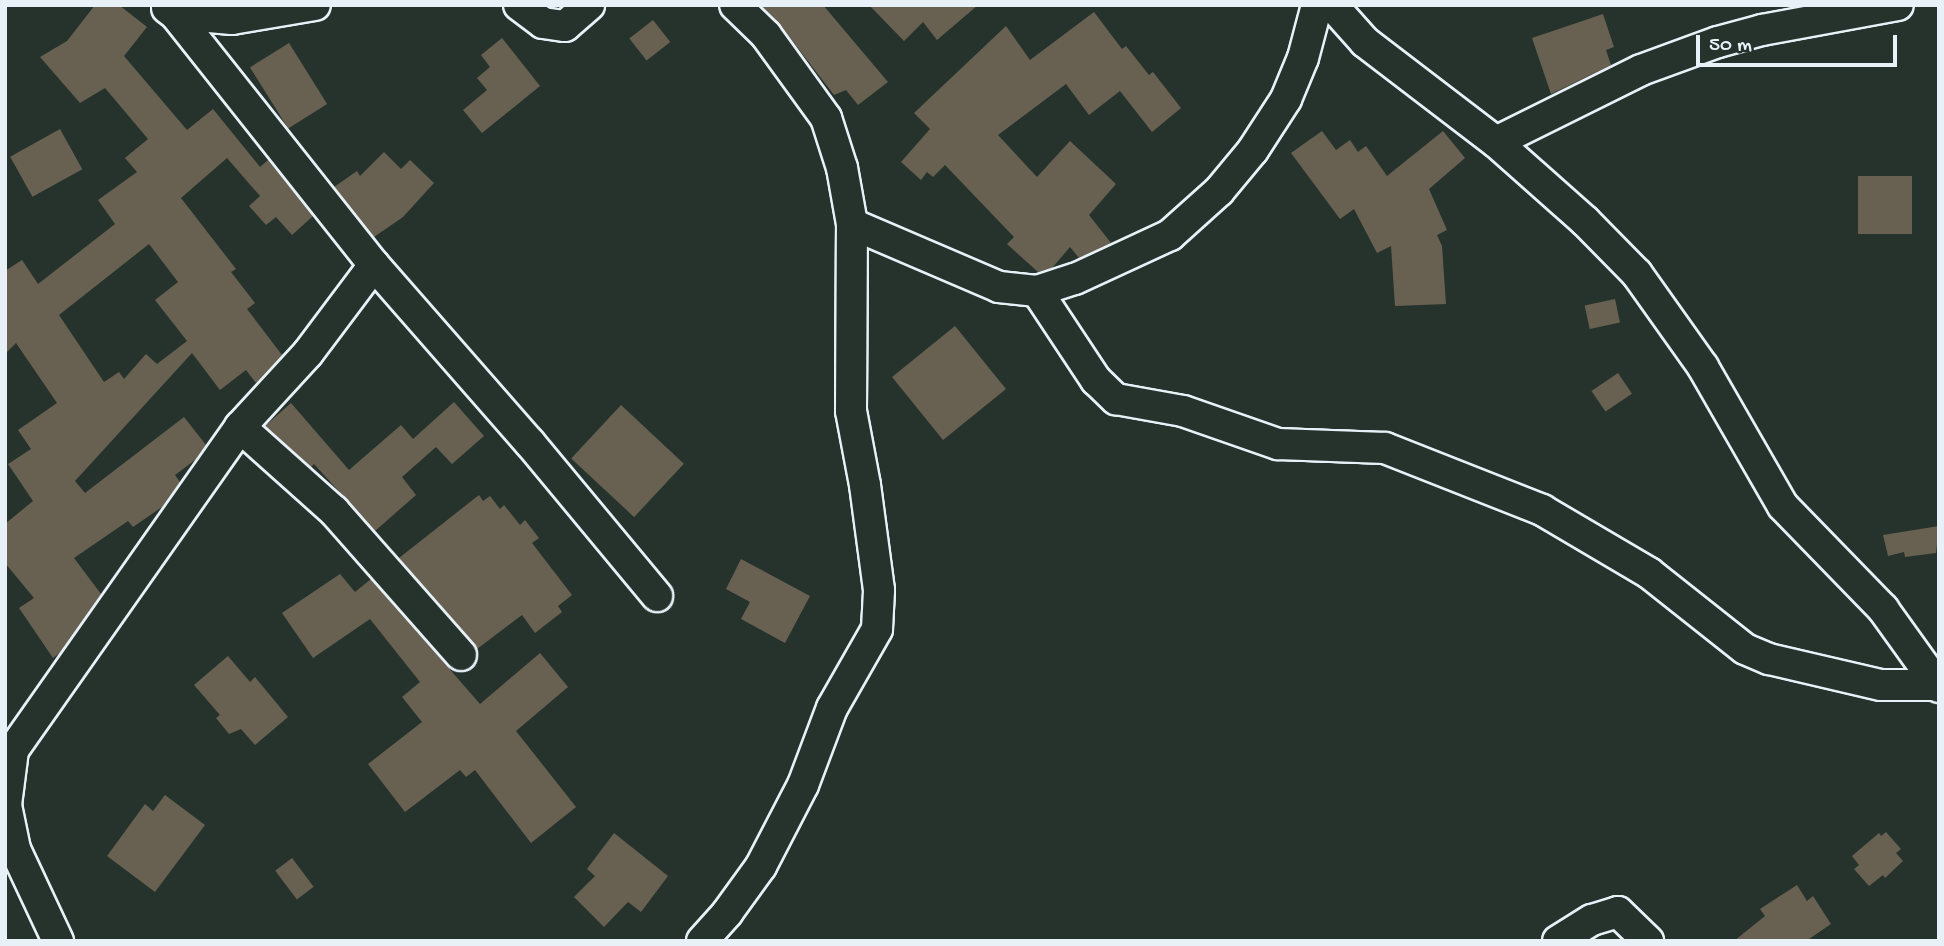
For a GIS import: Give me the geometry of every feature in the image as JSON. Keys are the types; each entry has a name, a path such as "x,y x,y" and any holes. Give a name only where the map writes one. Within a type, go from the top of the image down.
{"street":[{"path":"169,10 232,19 315,5"},
{"path":"519,5 543,23 565,26 589,5"},
{"path":"702,941 727,913 761,866 803,785 832,708 877,629 879,590 865,485 851,411 852,224 842,168 826,118 766,35 735,5"},
{"path":"852,224 999,287 1037,290 1075,279 1170,235 1219,191 1253,150 1286,99 1303,58 1317,5"},
{"path":"1332,5 1365,42 1496,142 1585,221 1637,274 1703,367 1783,506 1883,609 1938,686"},
{"path":"1496,142 1642,70 1718,42 1762,30 1898,5"},
{"path":"169,10 374,265 530,443 657,596"},
{"path":"58,941 15,849 6,805 13,750 240,427 308,354 374,265"},
{"path":"1037,290 1096,380 1116,398 1184,411 1278,444 1385,448 1542,510 1650,573 1745,649 1769,659 1881,685 1938,686"},
{"path":"240,427 334,511 461,655"},
{"path":"1558,941 1592,920 1618,912 1648,941"}],"building":[{"path":"95,5 119,5 147,27 124,56 187,130 213,109 260,167 268,160 313,216 292,235 276,217 266,225 249,206 260,196 227,158 181,198 236,269 231,272 255,303 247,309 282,355 256,383 246,370 220,390 192,353 75,481 85,493 184,417 206,445 195,460 175,475 180,482 162,507 133,527 128,521 74,558 101,594 60,653 53,658 19,608 34,598 5,563 5,524 33,501 8,464 31,449 18,430 57,403 16,343 5,354 5,271 22,260 38,284 115,224 98,200 137,172 125,158 148,139 105,88 80,103 40,57 67,41","holes":["149,244 178,282 155,300 187,341 157,364 146,354 124,379 119,372 104,382 59,315"]},
{"path":"760,5 823,5 888,82 858,105 846,90 834,95 780,25"},
{"path":"869,5 978,5 937,40 923,22 904,41"},
{"path":"1094,12 1122,49 1126,46 1149,75 1153,72 1181,108 1152,132 1120,91 1089,115 1066,84 998,135 1037,177 1070,141 1116,184 1089,215 1111,243 1079,258 1070,247 1052,268 1038,272 1007,244 1014,237 945,165 933,177 927,172 921,180 901,162 930,129 914,113 1006,26 1030,60"},
{"path":"1603,14 1614,47 1606,50 1611,65 1551,94 1532,38"},
{"path":"653,20 670,42 647,61 629,38"},
{"path":"502,38 540,86 482,133 463,110 487,90 477,78 490,67 481,55"},
{"path":"289,43 327,104 288,128 250,67"},
{"path":"60,129 82,169 32,197 10,157"},
{"path":"1322,131 1336,150 1350,140 1358,152 1366,146 1387,176 1443,131 1465,158 1429,189 1447,230 1437,235 1442,246 1446,304 1395,306 1391,246 1377,253 1354,209 1340,219 1291,153"},
{"path":"384,152 401,169 410,160 434,183 403,217 374,237 334,187 357,171 360,176"},
{"path":"1858,176 1912,176 1912,234 1858,234"},
{"path":"1615,299 1620,322 1590,329 1585,305"},
{"path":"955,326 1006,389 943,440 892,377"},
{"path":"1618,373 1632,394 1605,412 1591,391"},
{"path":"454,402 484,436 452,464 436,447 402,477 416,495 375,531 314,464 311,467 265,426 291,403 349,470 401,425 413,439"},
{"path":"621,405 684,464 634,517 571,458"},
{"path":"479,495 483,501 490,496 500,509 504,505 520,525 525,520 539,538 532,543 572,595 558,606 562,612 535,633 522,615 477,649 399,558"},
{"path":"1939,526 1936,553 1905,557 1904,552 1888,556 1883,535"},
{"path":"741,559 810,596 785,643 741,619 750,602 726,589"},
{"path":"340,574 355,592 371,579 480,704 540,653 568,687 516,731 576,807 531,843 475,770 466,777 460,770 405,812 368,764 422,722 402,697 420,682 370,619 313,658 282,613"},
{"path":"228,656 250,682 255,677 288,717 255,745 241,729 229,734 216,718 220,715 194,685"},
{"path":"165,795 205,825 155,892 107,856 145,804 153,811"},
{"path":"1886,832 1901,849 1896,853 1903,861 1885,878 1883,875 1869,886 1854,869 1859,865 1852,856 1879,833 1881,836"},
{"path":"614,833 668,876 641,912 628,902 604,927 574,897 595,876 587,869"},
{"path":"292,858 314,887 297,899 275,871"},
{"path":"1797,885 1807,901 1813,896 1831,924 1806,941 1734,941 1765,916 1760,909"}]}
